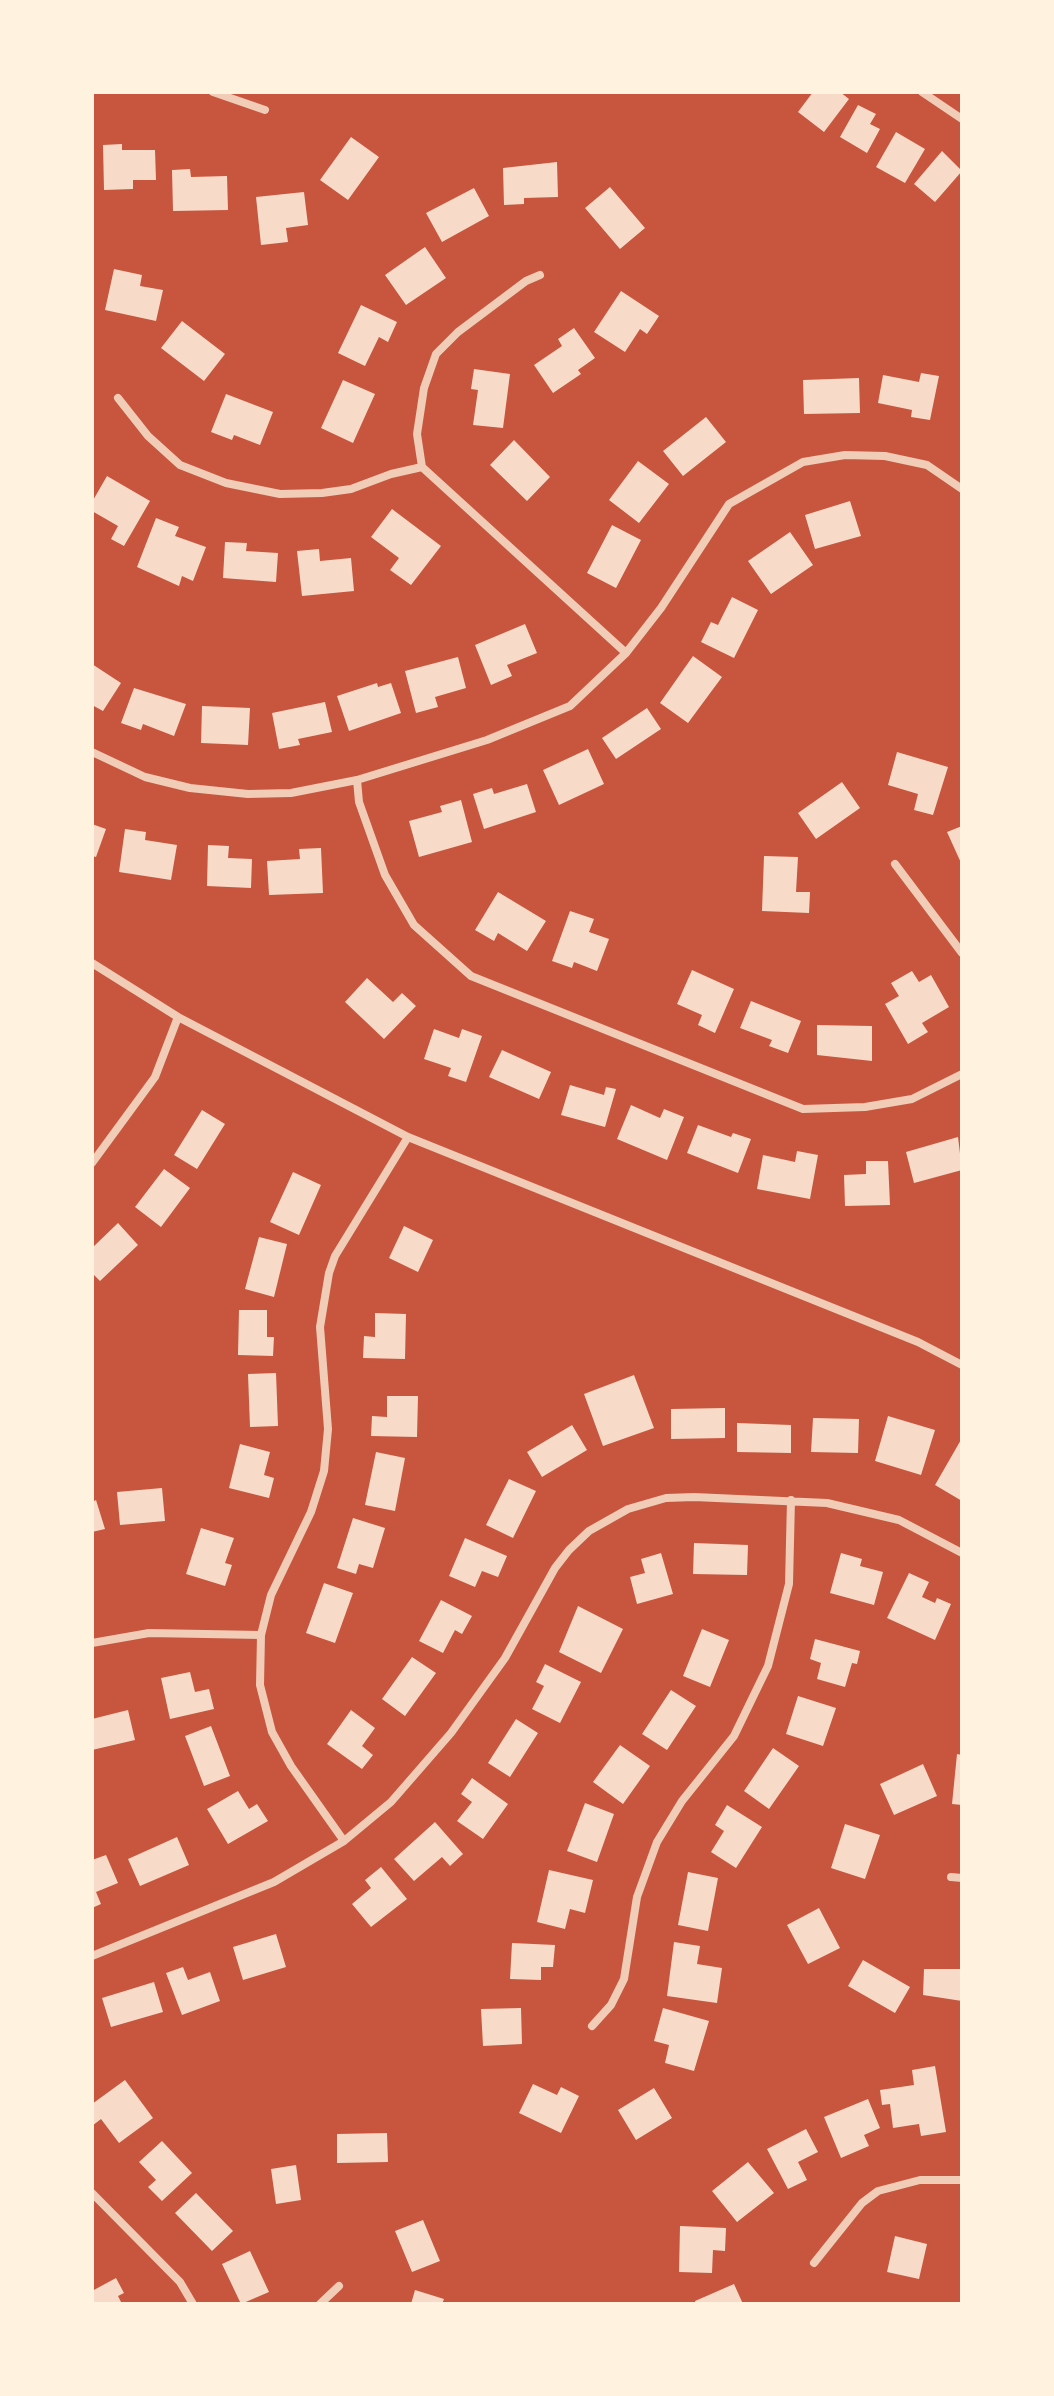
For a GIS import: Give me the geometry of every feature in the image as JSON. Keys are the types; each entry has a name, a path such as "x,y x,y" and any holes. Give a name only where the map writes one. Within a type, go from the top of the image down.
{"street":[{"path":"213,92 265,110"},
{"path":"922,92 962,119"},
{"path":"540,275 526,281 458,332 436,354 424,388 417,434 422,467 626,653"},
{"path":"118,398 148,436 180,465 226,483 280,494 322,493 351,489 391,474 422,467"},
{"path":"92,752 145,777 204,789 291,793 357,780 487,740 570,706 626,653 661,608 729,504 803,462 845,455 885,456 927,465 962,489"},
{"path":"357,780 359,802 385,875 414,925 471,976 803,1109 865,1107 912,1099 962,1074"},
{"path":"895,864 962,953"},
{"path":"92,963 178,1017 408,1137 903,1336 962,1365"},
{"path":"92,1163 155,1077 178,1017"},
{"path":"344,1841 291,1766 272,1732 260,1685 261,1635 271,1595 311,1512 324,1471 328,1429 320,1327 329,1273 335,1256 408,1137"},
{"path":"92,1956 274,1882 344,1841 391,1802 451,1733 505,1658 555,1568 589,1531 628,1509 666,1498 791,1500 839,1505 899,1520 933,1535 962,1553"},
{"path":"592,2026 611,2005 624,1979 637,1897 657,1842 682,1801 734,1736 768,1666 789,1584 791,1500"},
{"path":"92,1643 149,1633 261,1635"},
{"path":"951,1877 962,1878"},
{"path":"814,2263 844,2222 878,2191 920,2180 962,2180"},
{"path":"92,2193 180,2282 193,2304"},
{"path":"320,2304 339,2286"}],"building":[{"path":"813,92 840,92 849,99 824,132 798,112"},
{"path":"858,105 876,114 870,124 880,129 867,153 840,137"},
{"path":"896,132 925,149 905,183 876,167"},
{"path":"351,137 379,157 348,200 320,180"},
{"path":"122,144 122,150 155,150 156,180 133,180 133,189 104,190 103,145"},
{"path":"942,151 962,171 935,202 914,184"},
{"path":"557,162 558,197 524,198 524,204 504,205 503,168"},
{"path":"190,169 191,177 227,176 228,210 173,211 172,170"},
{"path":"610,187 645,228 620,249 585,208"},
{"path":"474,188 489,216 442,242 426,213"},
{"path":"304,192 308,225 286,228 288,242 261,245 256,197"},
{"path":"425,247 446,278 406,305 385,275"},
{"path":"114,269 142,275 140,286 163,290 156,321 105,310"},
{"path":"621,291 659,316 647,334 640,329 625,352 594,332"},
{"path":"361,305 397,322 388,342 379,337 365,366 338,353"},
{"path":"182,321 225,354 204,381 161,348"},
{"path":"574,328 595,358 578,370 581,374 553,393 534,365 562,346 558,339"},
{"path":"474,369 510,374 503,428 473,425 478,390 471,389"},
{"path":"921,373 939,376 930,420 911,417 912,410 878,403 883,375 919,382"},
{"path":"859,378 860,413 804,414 803,380"},
{"path":"343,380 375,394 353,443 321,428"},
{"path":"226,394 273,412 260,445 234,435 232,440 211,432"},
{"path":"706,417 726,442 683,476 663,451"},
{"path":"514,440 550,477 527,501 490,465"},
{"path":"638,461 669,484 639,523 609,500"},
{"path":"107,476 150,501 124,546 111,539 118,526 92,511 92,502"},
{"path":"850,501 861,536 815,549 805,515"},
{"path":"392,509 441,546 411,585 390,570 399,558 371,537"},
{"path":"156,518 179,527 175,536 206,547 193,581 182,576 179,586 137,567"},
{"path":"612,525 641,540 616,588 587,573"},
{"path":"790,532 813,565 771,594 748,561"},
{"path":"225,542 247,543 246,551 278,553 276,582 223,578"},
{"path":"319,549 320,561 351,558 354,591 302,596 297,551"},
{"path":"732,597 758,610 734,658 701,642 711,622 718,625"},
{"path":"525,624 537,653 507,665 512,676 491,685 475,645"},
{"path":"693,656 722,677 688,723 660,703"},
{"path":"458,657 466,688 435,697 438,707 416,713 405,671"},
{"path":"92,664 121,683 103,711 92,705"},
{"path":"377,683 378,687 391,683 401,713 349,731 337,696"},
{"path":"134,688 186,704 174,736 143,724 141,730 121,723"},
{"path":"325,702 332,732 298,739 300,745 279,749 272,713"},
{"path":"202,706 250,708 248,745 201,743"},
{"path":"647,708 661,729 616,759 602,738"},
{"path":"588,749 604,784 559,805 543,770"},
{"path":"897,752 948,767 933,815 914,810 918,794 888,785"},
{"path":"842,782 860,808 816,839 798,813"},
{"path":"527,784 536,812 484,829 473,794 492,788 494,794"},
{"path":"461,800 472,842 419,857 409,821 442,812 440,806"},
{"path":"92,824 106,829 96,857 92,856"},
{"path":"962,826 962,865 947,832"},
{"path":"125,829 146,832 145,840 177,845 171,880 119,872"},
{"path":"208,845 229,846 228,858 252,859 251,888 207,886"},
{"path":"321,848 323,893 269,895 267,861 300,859 299,849"},
{"path":"764,856 798,857 796,892 810,892 809,913 762,911"},
{"path":"498,892 546,921 527,951 498,933 494,941 475,930"},
{"path":"570,911 594,919 589,932 609,939 597,971 574,962 572,968 552,961"},
{"path":"692,970 734,989 715,1033 698,1025 702,1015 677,1004"},
{"path":"912,971 919,982 931,975 949,1007 922,1023 928,1032 908,1044 885,1004 899,996 891,983"},
{"path":"367,978 393,1002 402,993 416,1006 384,1039 345,1002"},
{"path":"751,1001 801,1021 788,1053 769,1046 772,1040 740,1028"},
{"path":"817,1025 872,1026 872,1061 817,1055"},
{"path":"434,1029 459,1038 462,1029 482,1036 466,1082 448,1076 451,1068 424,1059"},
{"path":"502,1050 551,1072 539,1099 489,1077"},
{"path":"570,1085 604,1095 606,1087 616,1089 605,1127 561,1115"},
{"path":"631,1105 660,1118 664,1109 684,1117 667,1160 617,1139"},
{"path":"202,1110 225,1124 197,1169 174,1155"},
{"path":"698,1125 731,1137 733,1133 751,1139 738,1173 687,1153"},
{"path":"958,1137 962,1170 914,1183 906,1152"},
{"path":"797,1151 818,1155 810,1199 757,1189 763,1155 795,1162"},
{"path":"866,1161 888,1161 890,1205 845,1206 844,1175 866,1174"},
{"path":"164,1169 190,1188 161,1227 135,1207"},
{"path":"293,1172 321,1185 299,1235 270,1222"},
{"path":"118,1223 138,1245 100,1281 92,1273 92,1248"},
{"path":"404,1226 433,1240 418,1272 389,1258"},
{"path":"259,1237 287,1244 274,1297 245,1289"},
{"path":"239,1310 267,1310 267,1337 274,1337 273,1356 238,1355"},
{"path":"375,1313 406,1314 405,1359 363,1358 364,1336 375,1337"},
{"path":"276,1373 278,1426 250,1427 248,1374"},
{"path":"634,1375 654,1428 603,1446 584,1394"},
{"path":"387,1396 418,1396 417,1437 371,1436 372,1416 387,1417"},
{"path":"725,1408 725,1438 671,1439 671,1409"},
{"path":"888,1416 935,1430 921,1475 875,1461"},
{"path":"813,1418 859,1419 858,1453 811,1452"},
{"path":"737,1423 791,1425 791,1453 737,1452"},
{"path":"572,1425 587,1450 542,1477 527,1452"},
{"path":"962,1438 962,1501 935,1485"},
{"path":"240,1444 270,1452 264,1475 274,1478 269,1498 229,1488"},
{"path":"376,1452 405,1458 395,1511 365,1505"},
{"path":"509,1479 536,1491 513,1538 486,1525"},
{"path":"162,1488 165,1521 120,1525 117,1492"},
{"path":"96,1500 105,1529 92,1532 92,1502"},
{"path":"353,1518 385,1528 373,1568 359,1564 356,1574 337,1568"},
{"path":"201,1528 234,1538 225,1563 232,1565 225,1586 186,1574"},
{"path":"465,1538 507,1556 498,1577 482,1571 475,1587 449,1576"},
{"path":"694,1543 748,1545 747,1575 693,1574"},
{"path":"661,1553 673,1594 637,1604 630,1577 645,1573 641,1559"},
{"path":"841,1553 862,1559 860,1566 883,1572 874,1605 830,1593"},
{"path":"909,1573 929,1582 922,1597 935,1603 937,1598 951,1604 935,1640 887,1618"},
{"path":"324,1583 353,1593 335,1643 306,1633"},
{"path":"441,1600 472,1616 462,1634 455,1630 443,1653 419,1641"},
{"path":"578,1606 623,1629 601,1673 559,1652"},
{"path":"702,1629 729,1640 710,1687 683,1676"},
{"path":"815,1639 860,1651 857,1664 852,1663 845,1687 817,1679 821,1663 810,1659"},
{"path":"412,1657 436,1673 405,1716 382,1699"},
{"path":"545,1664 581,1682 560,1723 532,1709 544,1686 536,1682"},
{"path":"190,1672 195,1692 209,1689 214,1709 170,1719 161,1678"},
{"path":"671,1690 696,1706 667,1750 642,1734"},
{"path":"798,1696 836,1708 823,1746 786,1734"},
{"path":"128,1710 135,1740 92,1750 92,1719"},
{"path":"351,1710 375,1728 362,1746 373,1755 362,1769 327,1744"},
{"path":"516,1719 538,1733 510,1777 488,1763"},
{"path":"211,1726 230,1776 204,1786 185,1736"},
{"path":"620,1745 650,1766 623,1804 593,1782"},
{"path":"773,1748 799,1766 769,1809 744,1791"},
{"path":"957,1754 962,1755 962,1805 952,1804"},
{"path":"923,1764 937,1796 894,1815 880,1784"},
{"path":"472,1778 508,1804 483,1839 457,1821 472,1802 461,1794"},
{"path":"238,1791 249,1809 257,1804 268,1821 228,1844 207,1809"},
{"path":"585,1803 614,1814 597,1862 567,1851"},
{"path":"727,1805 762,1827 736,1868 711,1852 724,1831 715,1825"},
{"path":"435,1822 463,1854 450,1866 442,1857 414,1881 394,1859"},
{"path":"845,1824 880,1835 865,1879 831,1868"},
{"path":"177,1837 189,1865 140,1886 128,1859"},
{"path":"106,1855 118,1883 96,1892 101,1904 92,1908 92,1860"},
{"path":"381,1867 407,1899 371,1927 352,1904 371,1888 365,1880"},
{"path":"549,1870 593,1880 585,1913 570,1909 565,1929 537,1922"},
{"path":"688,1872 718,1878 708,1931 678,1925"},
{"path":"819,1908 840,1948 808,1964 787,1925"},
{"path":"276,1934 286,1967 243,1980 233,1947"},
{"path":"674,1942 700,1946 697,1964 722,1968 717,2003 667,1996"},
{"path":"512,1943 555,1945 553,1967 541,1967 541,1980 510,1979"},
{"path":"863,1960 910,1987 895,2013 848,1986"},
{"path":"183,1967 188,1980 210,1972 220,2001 182,2015 166,1973"},
{"path":"924,1969 962,1969 962,2001 923,1995"},
{"path":"154,1982 163,2012 111,2027 102,1998"},
{"path":"521,2008 522,2044 483,2046 481,2009"},
{"path":"663,2008 709,2021 694,2071 665,2063 669,2045 654,2041"},
{"path":"935,2066 946,2132 921,2136 919,2124 893,2128 890,2104 882,2105 880,2090 914,2085 912,2070"},
{"path":"125,2080 153,2118 119,2143 101,2119 92,2126 92,2104"},
{"path":"533,2084 557,2095 561,2087 579,2096 561,2133 519,2113"},
{"path":"654,2088 672,2118 636,2140 618,2110"},
{"path":"868,2099 880,2128 864,2135 869,2146 841,2158 824,2117"},
{"path":"806,2129 818,2152 798,2162 807,2180 788,2189 767,2149"},
{"path":"387,2133 388,2162 337,2163 337,2134"},
{"path":"162,2141 192,2173 162,2201 148,2187 156,2180 139,2162"},
{"path":"748,2162 774,2193 737,2222 712,2191"},
{"path":"296,2165 301,2200 276,2204 271,2169"},
{"path":"196,2193 233,2231 212,2251 175,2213"},
{"path":"423,2220 440,2261 412,2272 395,2231"},
{"path":"680,2226 726,2228 725,2251 713,2250 712,2273 679,2272"},
{"path":"895,2236 927,2244 919,2279 887,2272"},
{"path":"250,2251 269,2292 241,2304 222,2264"},
{"path":"116,2278 124,2293 118,2296 122,2304 92,2304 92,2291"},
{"path":"734,2284 743,2304 696,2304 695,2301"},
{"path":"415,2290 444,2299 442,2304 411,2304"}]}
